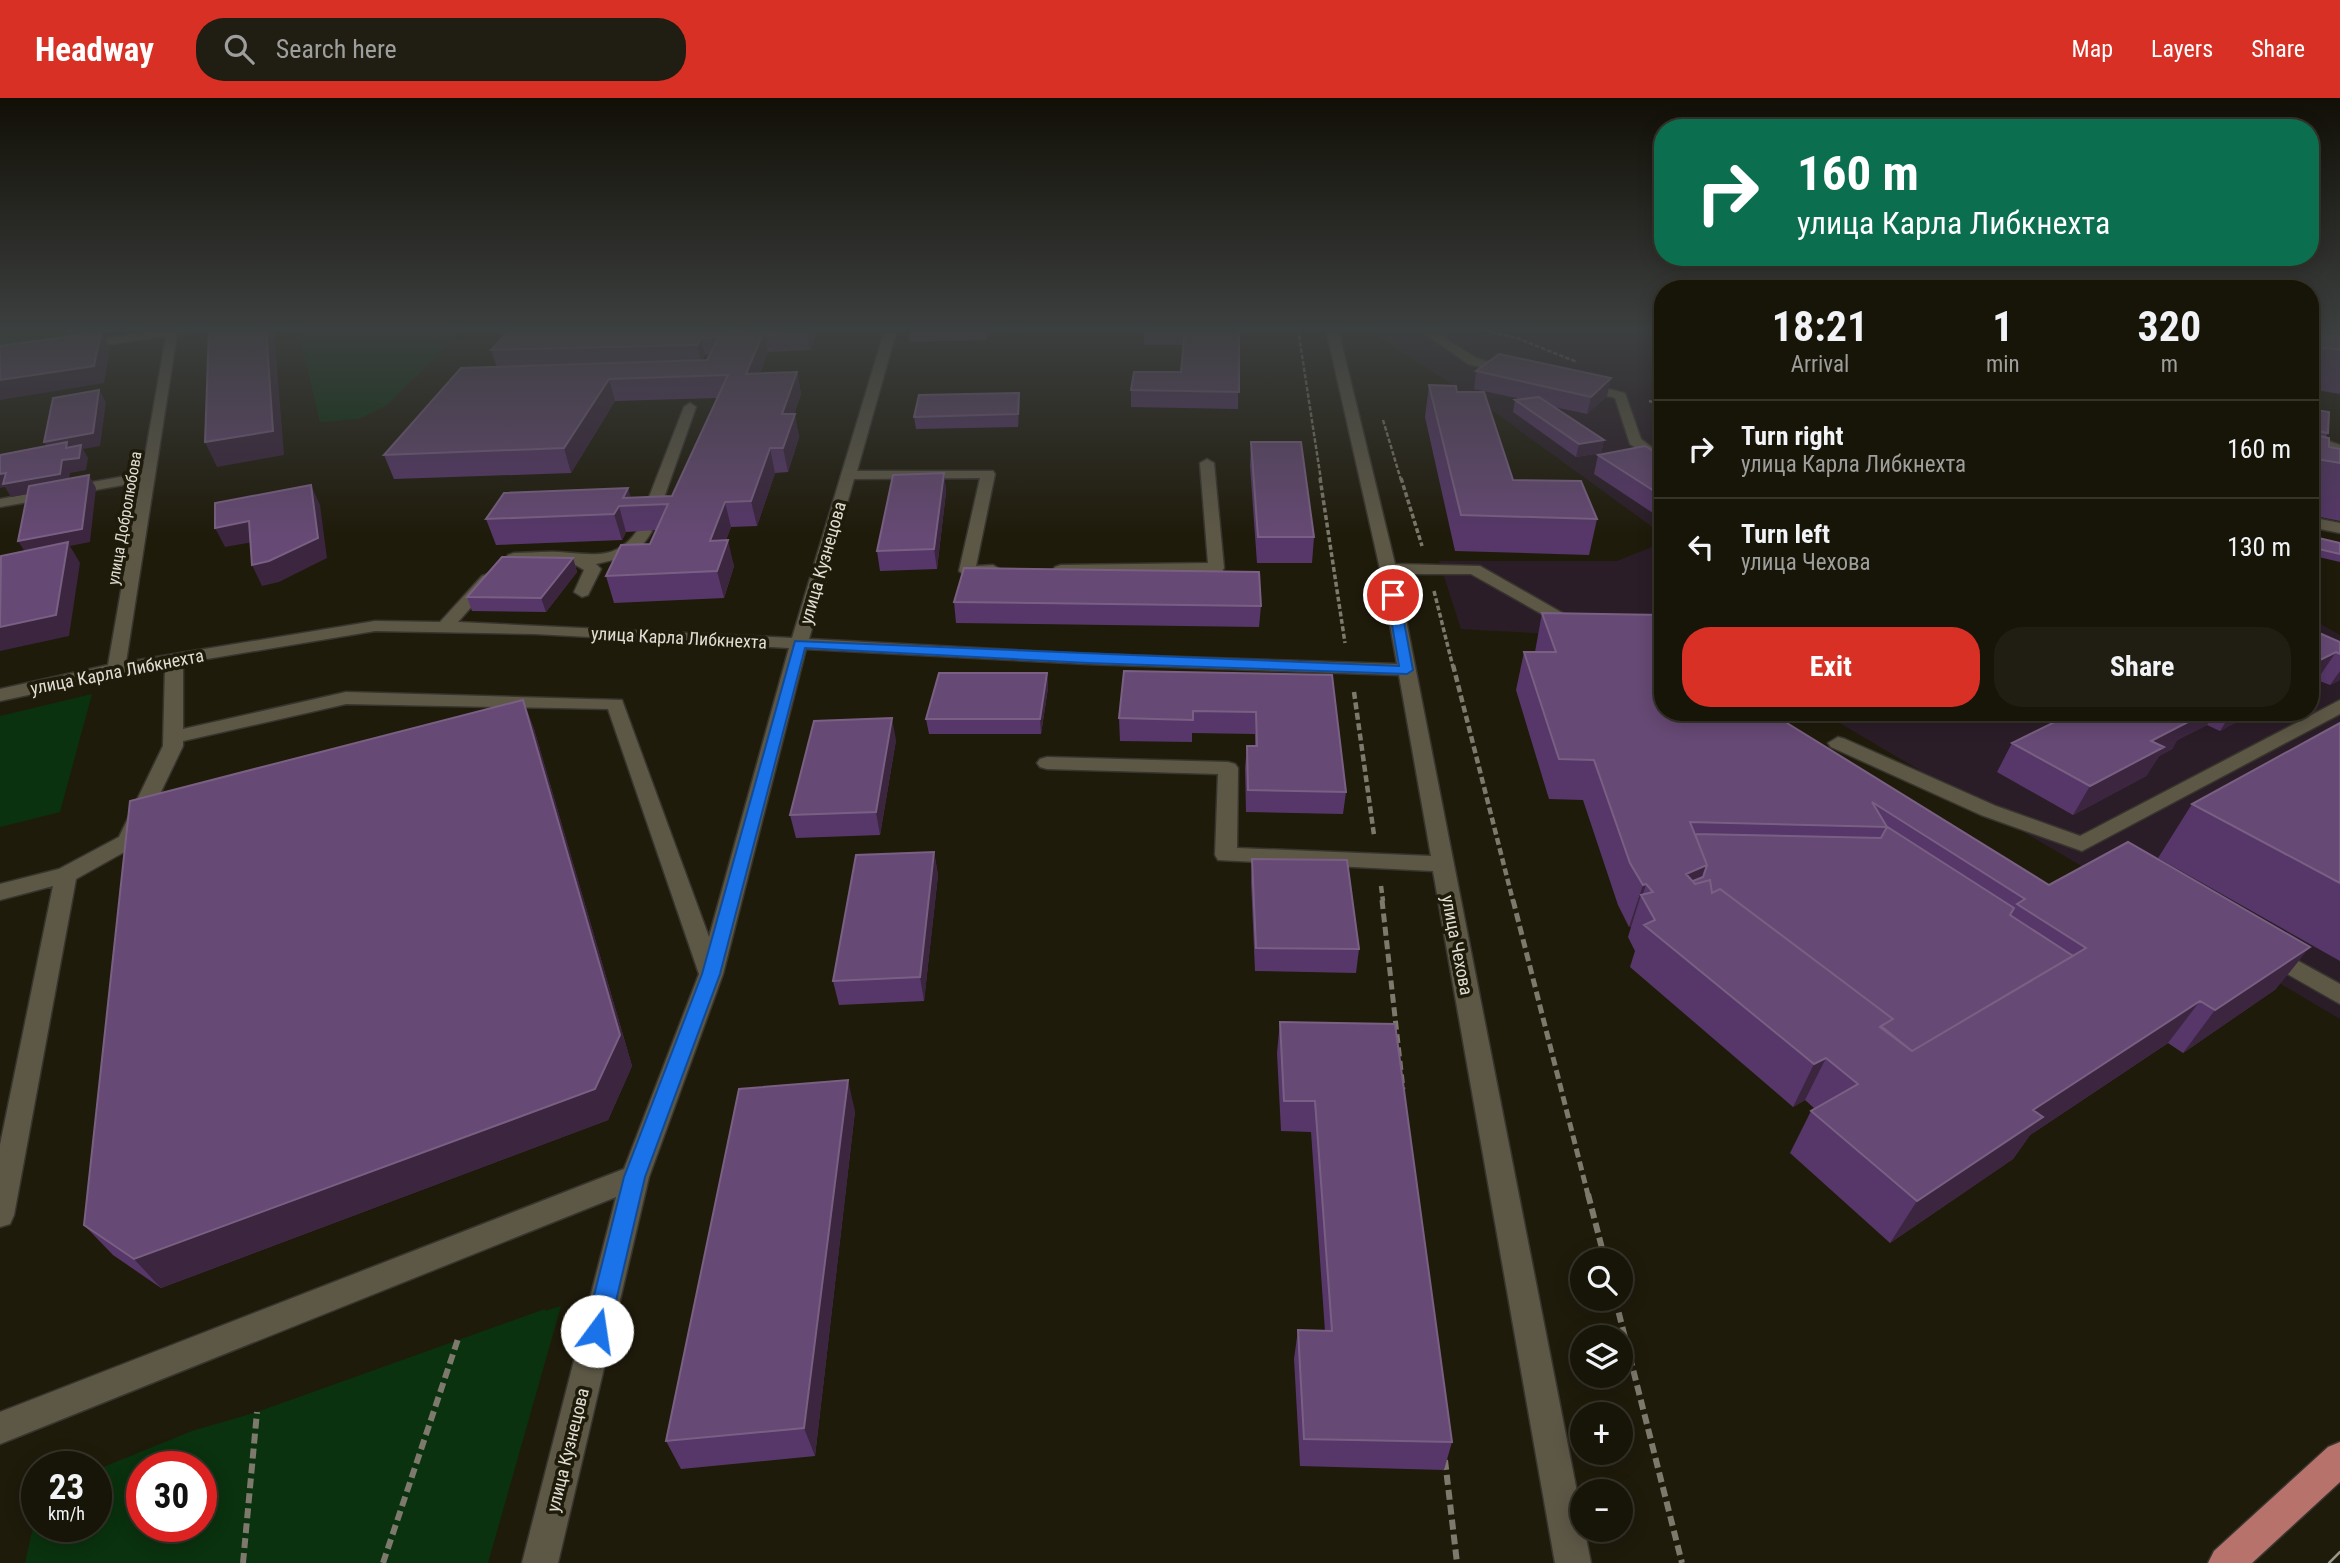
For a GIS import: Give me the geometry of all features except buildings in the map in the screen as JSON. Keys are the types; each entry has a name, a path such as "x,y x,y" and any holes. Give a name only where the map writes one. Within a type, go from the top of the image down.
{"main road":[{"path":"2226,1563 2340,1459"}],"street":[{"name":"улица Добролюбова","path":"116,669 161,397"},
{"name":"улица Кузнецова","path":"540,1563 635,1177 711,974 799,644 871,397"},
{"name":"улица Чехова","path":"1348,397 1388,569 1573,1563"},
{"path":"1621,397 1634,441 1654,455"},
{"path":"445,627 507,558 560,557 586,561 627,551 640,542 690,407"},
{"path":"2319,442 2340,449"},
{"path":"1050,570 1216,568 1207,463"},
{"path":"848,475 988,474 967,570 1009,570"},
{"path":"0,503 148,476"},
{"path":"2319,524 2340,528"},
{"path":"582,592 593,569 586,561"},
{"path":"1388,569 1474,569 1598,638"},
{"name":"улица Карла Либкнехта","path":"0,695 116,669 375,626 534,629 1088,659 1407,670"},
{"path":"0,892 66,875 128,841 173,746 174,659"},
{"path":"173,737 345,698 615,704 711,974"},
{"path":"2319,717 2340,706"},
{"path":"2081,844 2312,721"},
{"path":"1838,743 1976,807 2030,829 2081,844 2105,858"},
{"path":"1047,763 1228,768 1226,855 1378,859 1441,864"},
{"path":"0,1215 66,875"},
{"path":"2246,940 2340,995"},
{"path":"0,1427 635,1177"}],"path":[{"path":"1308,397 1345,643"},
{"path":"1380,411 1429,570 1602,1248"},
{"path":"1354,692 1378,859 1404,1094"},
{"path":"1618,1311 1682,1563"},
{"path":"383,1563 458,1339"},
{"path":"243,1563 257,1412"},
{"path":"1444,1453 1457,1563"}],"shaded area":[{"path":"1472,397 1654,397 1654,528"},
{"path":"1654,546 1654,640 1461,629 1439,561 1617,561"},
{"path":"2319,623 2340,635 2340,1019 1836,721 2319,721"}],"green space":[{"path":"314,397 395,397 387,405 359,419 320,422"},
{"path":"92,694 60,812 0,827 0,716"},
{"path":"561,1306 488,1563 25,1563 30,1542 112,1542 112,1464 126,1458 126,1542 217,1542 217,1451 143,1451 192,1431 257,1412 545,1309"}],"tram line":[{"path":"2329,1563 2340,1552"}],"route":[{"path":"597,1331 635,1177 711,974 799,644 1088,659 1407,670 1393,595"}]}
